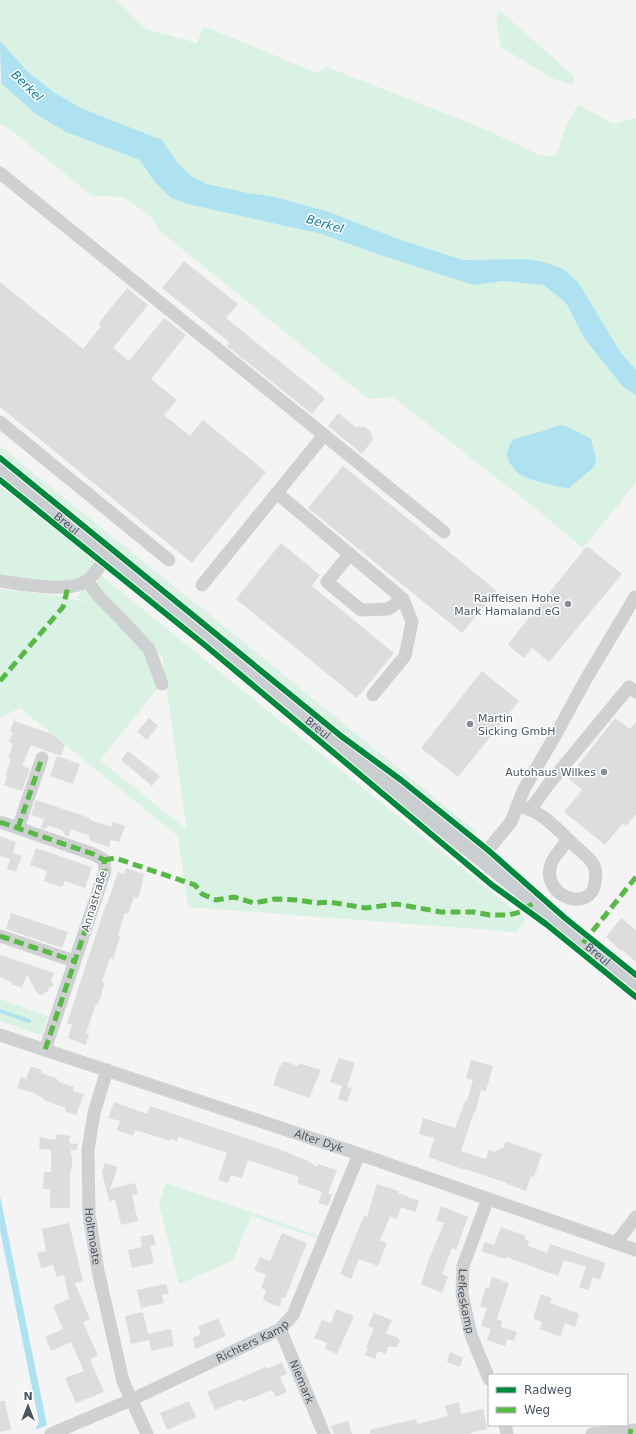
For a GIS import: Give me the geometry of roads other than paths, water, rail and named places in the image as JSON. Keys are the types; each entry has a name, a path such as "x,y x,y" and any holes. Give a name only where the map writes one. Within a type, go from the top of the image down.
{"main road":[{"name":"Breul","path":"0,469 288,704 481,858 636,986"}],"street":[{"path":"0,173 444,532"},
{"path":"0,422 169,560"},
{"path":"202,585 324,435"},
{"path":"277,493 403,599 412,622 405,656 373,695"},
{"path":"350,554 327,582 361,610 388,609 403,599"},
{"path":"0,581 43,586 75,586 87,581 108,556"},
{"path":"87,581 100,598 149,649 162,684"},
{"path":"481,858 510,822 524,789 586,679 635,597"},
{"path":"530,810 630,687 636,692"},
{"path":"18,828 42,758"},
{"path":"517,805 536,812 553,824 568,839"},
{"name":"Annastraße","path":"0,822 93,854 104,860 105,871 74,961 46,1050"},
{"path":"0,936 74,961"},
{"name":"Alter Dyk","path":"0,1035 359,1154 636,1250"},
{"name":"Holtmoate","path":"107,1070 94,1113 88,1150 89,1214 98,1271 119,1367 123,1382 146,1434"},
{"name":"Richters Kamp","path":"51,1434 132,1400 280,1329 293,1315 359,1154"},
{"name":"Lefkeskamp","path":"488,1199 463,1266 462,1294 471,1335 488,1377"},
{"path":"616,1243 636,1217"},
{"name":"Niemark","path":"280,1329 324,1434"},
{"path":"592,1434 636,1430"}],"water":[{"name":"Berkel","path":"0,41 29,73 55,93 81,108 162,140 177,162 191,176 207,184 248,193 271,196 329,212 398,239 463,260 526,259 540,261 563,269 578,282 621,353 636,370 636,395 622,386 584,338 566,303 544,285 504,281 473,285 374,253 322,234 187,204 171,198 153,180 140,160 66,132 37,115 1,83"},
{"path":"559,425 569,427 591,439 596,459 594,467 569,488 559,487 521,475 512,467 507,456 508,449 514,439"},
{"path":"0,1196 47,1425 35,1430 39,1422 0,1230"}],"waterway":[{"path":"0,1011 29,1021"}],"place":[{"name":"Raiffeisen Hohe Mark Hamaland eG","path":"568,604"},
{"name":"Martin Sicking GmbH","path":"470,724"},
{"name":"Autohaus Wilkes","path":"604,772"}]}
